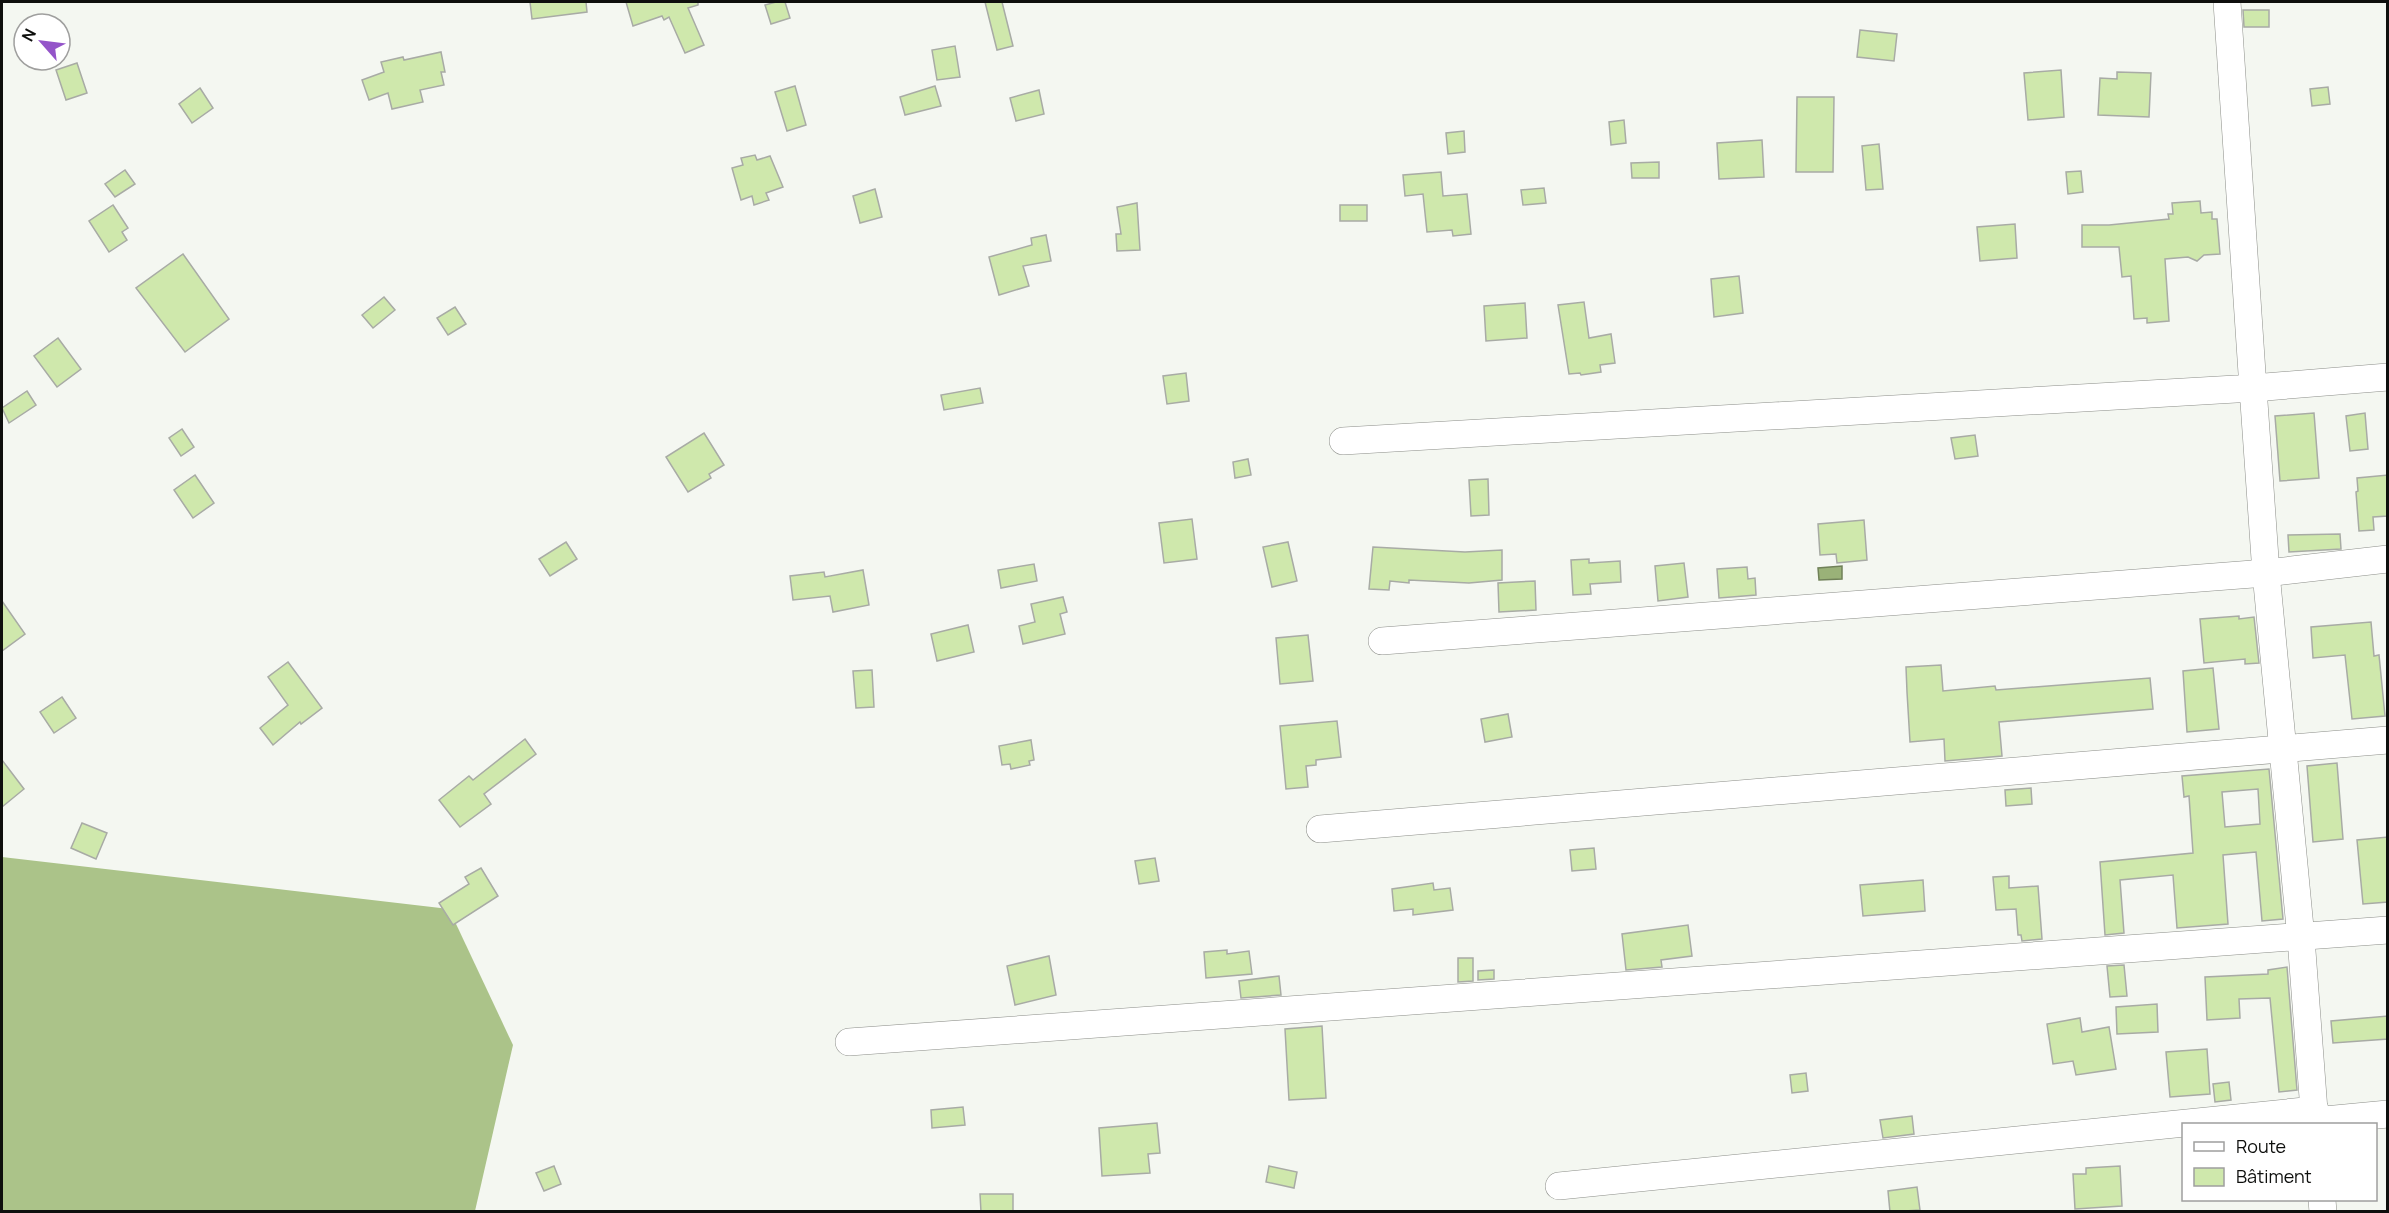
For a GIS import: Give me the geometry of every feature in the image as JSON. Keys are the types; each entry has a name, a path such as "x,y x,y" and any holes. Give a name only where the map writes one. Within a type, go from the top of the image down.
{"street":[{"path":"2228,2 2265,573 2301,938 2315,1118"},
{"path":"1343,441 2253,388 2388,377"},
{"path":"1382,641 2265,573 2388,559"},
{"path":"1320,829 2388,740"},
{"path":"849,1042 2388,930"},
{"path":"2259,1123 2388,1114"},
{"path":"1559,1186 2182,1130"}],"shaded area":[{"path":"1842,566 1842,579 1819,580 1818,568"},
{"path":"2,857 449,909 513,1045 475,1211 2,1212"}],"building":[{"path":"530,2 586,2 587,12 532,19"},
{"path":"626,2 698,2 698,5 688,8 704,45 685,53 669,17 664,20 662,16 633,26"},
{"path":"785,2 790,18 771,24 765,5"},
{"path":"985,2 1002,2 1013,46 997,50"},
{"path":"2243,10 2269,10 2269,27 2244,27"},
{"path":"1860,30 1897,34 1894,61 1857,57"},
{"path":"955,46 960,77 937,80 932,50"},
{"path":"441,52 445,72 441,72 444,85 420,90 423,102 392,109 388,93 369,100 362,80 384,72 381,62 403,57 404,60"},
{"path":"77,63 87,93 66,100 57,72 72,72 72,65"},
{"path":"2061,70 2064,117 2028,120 2024,73"},
{"path":"2117,72 2151,73 2149,117 2098,115 2100,78 2117,79"},
{"path":"795,86 806,125 787,131 775,92"},
{"path":"935,86 941,106 905,115 900,97"},
{"path":"2328,87 2330,104 2312,106 2310,89"},
{"path":"200,88 213,108 192,123 179,104"},
{"path":"1039,90 1044,114 1016,121 1010,98"},
{"path":"1797,97 1834,97 1833,172 1796,172"},
{"path":"1624,120 1626,143 1611,145 1609,122"},
{"path":"1464,131 1465,152 1448,154 1446,133"},
{"path":"1762,140 1764,177 1719,179 1717,143"},
{"path":"1879,144 1883,189 1866,190 1862,146"},
{"path":"755,155 757,160 770,156 783,187 766,193 769,200 754,205 752,196 741,200 732,168 743,165 741,158"},
{"path":"1659,162 1659,178 1632,178 1631,163"},
{"path":"125,170 135,184 115,197 105,184"},
{"path":"2081,171 2083,192 2068,194 2066,172"},
{"path":"1441,172 1443,196 1467,194 1471,234 1453,236 1452,230 1427,232 1423,194 1405,196 1403,175"},
{"path":"1544,188 1546,203 1523,205 1521,190"},
{"path":"875,189 882,217 860,223 853,196"},
{"path":"2200,201 2201,213 2212,212 2212,219 2217,219 2220,254 2204,255 2197,261 2188,257 2165,259 2169,321 2147,323 2147,318 2134,319 2131,276 2122,277 2119,247 2082,247 2082,225 2109,225 2169,219 2168,214 2173,214 2172,203"},
{"path":"1137,203 1140,250 1117,251 1116,234 1121,234 1117,207"},
{"path":"113,205 128,228 122,232 127,240 109,252 89,221"},
{"path":"1340,205 1367,205 1367,221 1340,221"},
{"path":"2015,224 2017,258 1980,261 1977,227"},
{"path":"1046,235 1051,261 1023,266 1029,286 999,295 989,257 1032,245 1031,238"},
{"path":"183,254 229,319 185,352 136,288"},
{"path":"1739,276 1743,313 1714,317 1711,279"},
{"path":"384,297 395,310 373,328 362,315"},
{"path":"1584,302 1589,338 1611,334 1615,363 1600,365 1601,372 1569,374 1558,305"},
{"path":"1525,303 1527,338 1486,341 1484,306"},
{"path":"455,307 466,324 448,335 437,318"},
{"path":"58,338 81,369 57,387 34,356"},
{"path":"1186,373 1189,401 1167,404 1163,376"},
{"path":"980,388 983,403 944,410 941,395"},
{"path":"27,391 36,405 9,423 2,408"},
{"path":"2314,413 2319,478 2280,481 2275,416"},
{"path":"2365,413 2368,449 2350,451 2346,416"},
{"path":"182,429 194,447 181,456 169,438"},
{"path":"704,433 724,465 709,474 711,478 688,492 666,457"},
{"path":"1975,435 1978,456 1955,459 1951,438"},
{"path":"1248,459 1251,475 1235,478 1233,462"},
{"path":"195,475 214,503 193,518 174,490"},
{"path":"2388,475 2388,516 2373,517 2374,530 2359,531 2357,478"},
{"path":"1488,479 1489,515 1471,516 1469,480"},
{"path":"1192,519 1197,559 1164,563 1159,523"},
{"path":"1864,520 1867,560 1837,563 1836,554 1820,555 1818,524"},
{"path":"2340,534 2341,549 2289,552 2288,535"},
{"path":"566,542 577,559 550,576 539,559"},
{"path":"1288,542 1297,581 1272,587 1263,547"},
{"path":"1373,547 1465,552 1502,550 1502,580 1469,583 1390,581 1389,590 1369,589"},
{"path":"1589,559 1589,563 1620,561 1621,582 1590,584 1591,594 1573,595 1571,560"},
{"path":"1684,563 1688,597 1658,601 1655,566"},
{"path":"1034,564 1037,581 1001,588 998,570"},
{"path":"1747,567 1748,579 1755,578 1756,595 1719,598 1717,569"},
{"path":"863,570 869,605 833,612 830,596 793,600 790,576 824,572 825,577"},
{"path":"1535,581 1536,610 1499,612 1498,583"},
{"path":"1063,597 1067,612 1060,614 1065,634 1023,644 1019,626 1035,622 1031,604"},
{"path":"2,601 25,634 2,651"},
{"path":"2239,616 2239,619 2254,617 2259,663 2245,664 2245,659 2204,663 2200,619"},
{"path":"2371,622 2374,656 2379,655 2385,716 2352,719 2345,655 2313,658 2311,627"},
{"path":"968,625 974,652 937,661 931,634"},
{"path":"1308,635 1313,681 1280,684 1276,638"},
{"path":"288,662 322,708 301,724 300,722 273,745 260,728 288,705 268,677"},
{"path":"1941,665 1943,691 1995,686 1996,690 2150,678 2153,709 1999,722 2002,756 1945,761 1944,739 1910,742 1907,692 1906,667"},
{"path":"2213,668 2219,729 2187,732 2183,671"},
{"path":"872,670 874,707 856,708 853,671"},
{"path":"62,697 76,718 54,733 40,712"},
{"path":"1508,714 1512,737 1485,742 1481,719"},
{"path":"1337,721 1341,757 1316,760 1316,765 1306,766 1308,787 1286,789 1280,726"},
{"path":"525,739 536,754 484,794 491,804 460,827 439,800 469,776 473,780"},
{"path":"1031,740 1034,760 1029,761 1030,765 1011,769 1010,764 1002,765 999,746"},
{"path":"2,760 24,789 2,807"},
{"path":"2337,763 2343,839 2313,842 2307,766"},
{"path":"2269,769 2283,919 2262,921 2256,852 2223,855 2228,924 2177,928 2173,875 2120,880 2124,933 2105,935 2100,862 2193,853 2189,796 2184,797 2182,776","holes":["2258,789 2260,824 2225,827 2222,792"]},
{"path":"2031,788 2032,804 2006,806 2005,790"},
{"path":"82,823 107,833 96,859 71,848"},
{"path":"2388,837 2388,902 2363,904 2357,840"},
{"path":"1594,848 1596,869 1572,871 1570,850"},
{"path":"1155,858 1159,881 1139,884 1135,861"},
{"path":"481,868 498,896 453,925 439,903 469,884 465,877"},
{"path":"2009,876 2009,888 2038,886 2042,939 2022,941 2021,935 2018,935 2016,909 1996,910 1993,877"},
{"path":"1923,880 1925,911 1863,916 1860,885"},
{"path":"1433,883 1434,890 1450,888 1453,910 1413,915 1413,909 1394,911 1392,889"},
{"path":"1688,925 1692,956 1661,960 1662,967 1626,970 1622,934"},
{"path":"1227,950 1227,954 1249,951 1252,974 1206,978 1204,952"},
{"path":"1049,956 1056,995 1015,1005 1007,966"},
{"path":"1458,958 1473,958 1473,981 1458,982"},
{"path":"2124,965 2127,996 2110,997 2107,966"},
{"path":"2287,967 2297,1090 2279,1092 2270,998 2239,999 2240,1018 2207,1020 2205,977 2268,974 2268,970"},
{"path":"1494,970 1494,979 1478,980 1478,971"},
{"path":"1279,976 1281,995 1241,998 1239,981"},
{"path":"2157,1004 2158,1032 2117,1034 2116,1007"},
{"path":"2388,1016 2388,1039 2333,1043 2331,1021"},
{"path":"2080,1018 2082,1032 2109,1027 2116,1069 2076,1075 2073,1061 2053,1064 2047,1024"},
{"path":"1322,1026 1326,1098 1289,1100 1285,1029"},
{"path":"2207,1049 2210,1094 2170,1097 2166,1052"},
{"path":"1806,1073 1808,1091 1792,1093 1790,1075"},
{"path":"2229,1082 2231,1100 2215,1102 2213,1084"},
{"path":"963,1107 965,1125 932,1128 931,1110"},
{"path":"1912,1116 1914,1134 1883,1138 1880,1120"},
{"path":"1157,1123 1160,1153 1148,1154 1150,1173 1102,1176 1099,1128"},
{"path":"554,1166 561,1184 544,1191 536,1173"},
{"path":"1269,1166 1297,1172 1294,1188 1266,1182"},
{"path":"2120,1166 2122,1206 2075,1209 2073,1174 2086,1174 2086,1168"},
{"path":"1917,1187 1920,1210 1890,1212 1888,1191"},
{"path":"980,1194 1013,1194 1013,1212 981,1212"}]}
